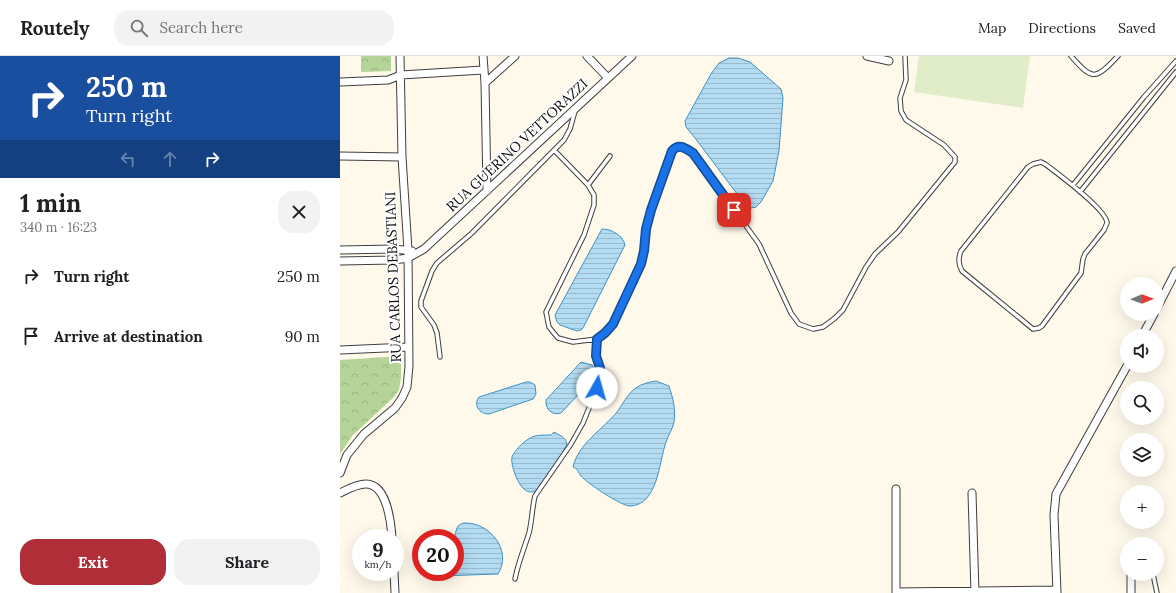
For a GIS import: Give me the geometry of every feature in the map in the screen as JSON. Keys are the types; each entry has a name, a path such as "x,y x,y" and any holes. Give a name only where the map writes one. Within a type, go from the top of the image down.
{"street":[{"name":"RUA CARLOS DEBASTIANI","path":"340,473 347,455 364,434 394,408 402,398 407,386 409,366 408,254 402,157 400,56"},
{"path":"483,56 487,191"},
{"path":"485,83 515,56"},
{"path":"587,56 608,78"},
{"name":"RUA GUERINO VETTORAZZI","path":"408,254 424,249 632,56"},
{"path":"867,56 889,62"},
{"path":"340,82 388,80 401,74 483,70"},
{"path":"340,156 402,157"},
{"path":"340,250 394,249 408,254"},
{"path":"340,261 394,260 408,254"},
{"path":"1164,294 1176,271"},
{"path":"340,350 408,347"},
{"path":"896,489 896,592 1057,591 1054,515 1056,494 1123,373"},
{"path":"340,493 356,486 366,484 374,485 380,490 386,502 391,529"},
{"path":"972,493 975,592"},
{"path":"394,581 395,593"},
{"path":"1130,581 1131,593"}],"lane":[{"path":"554,150 588,185 594,195 594,205 584,235 546,312 549,327 558,338 573,342 597,339 613,324 641,264 646,229 651,210 672,151 679,147 685,148 693,153 759,244 791,313 799,324 813,329 823,327 843,310 866,267 876,254 898,232 955,162 955,157 944,146 906,120 901,111 900,98 906,80 906,56"},
{"path":"1071,56 1082,69 1092,74 1102,72 1118,56"},
{"path":"1073,185 1144,97 1176,61"},
{"path":"1080,192 1176,72"},
{"path":"1144,97 1151,103"},
{"path":"440,357 437,333 421,307 421,301 432,271 437,263 472,233 564,140 570,129 575,110"},
{"path":"588,185 610,156"},
{"path":"1041,162 1045,164 1080,192 1105,215 1107,223 1104,230 1085,254 1081,273 1042,326 1033,329 962,271 959,264 959,254 1028,167 1033,164 1041,162"},
{"path":"515,579 519,560 529,533 535,496 571,444 583,423 597,388 600,368 596,356 597,339"},
{"path":"1154,581 1157,593"}],"green space":[{"path":"361,56 391,56 391,71 361,72"},
{"path":"919,56 1030,56 1023,108 914,92"},
{"path":"401,356 401,378 399,390 394,397 353,435 340,454 340,360"}],"water":[{"path":"729,58 738,58 750,62 781,89 783,98 779,151 773,181 761,202 756,207 751,208 747,207 686,127 685,121 711,74 719,63"},
{"path":"602,229 616,233 622,238 625,245 583,328 577,331 560,325 557,322 555,315"},
{"path":"581,362 592,365 595,371 594,378 561,413 552,413 548,409 546,400"},
{"path":"656,381 669,386 673,400 675,418 666,442 659,471 652,491 639,504 630,506 604,494 590,484 573,467 585,444 617,412 630,393 640,385"},
{"path":"530,382 535,385 536,394 533,399 489,414 485,414 478,408 477,400 479,397"},
{"path":"554,432 564,438 567,444 548,478 543,484 533,492 527,491 522,487 517,479 513,469 512,457 518,447 528,439 535,436 551,435"},
{"path":"461,524 473,524 482,527 490,532 496,539 503,556 502,565 498,574 464,575 464,529 457,529"}],"route":[{"path":"597,388 600,376 600,368 596,356 597,339 613,324 641,264 646,229 651,210 672,151 675,148 682,146 693,153 734,210"}]}
